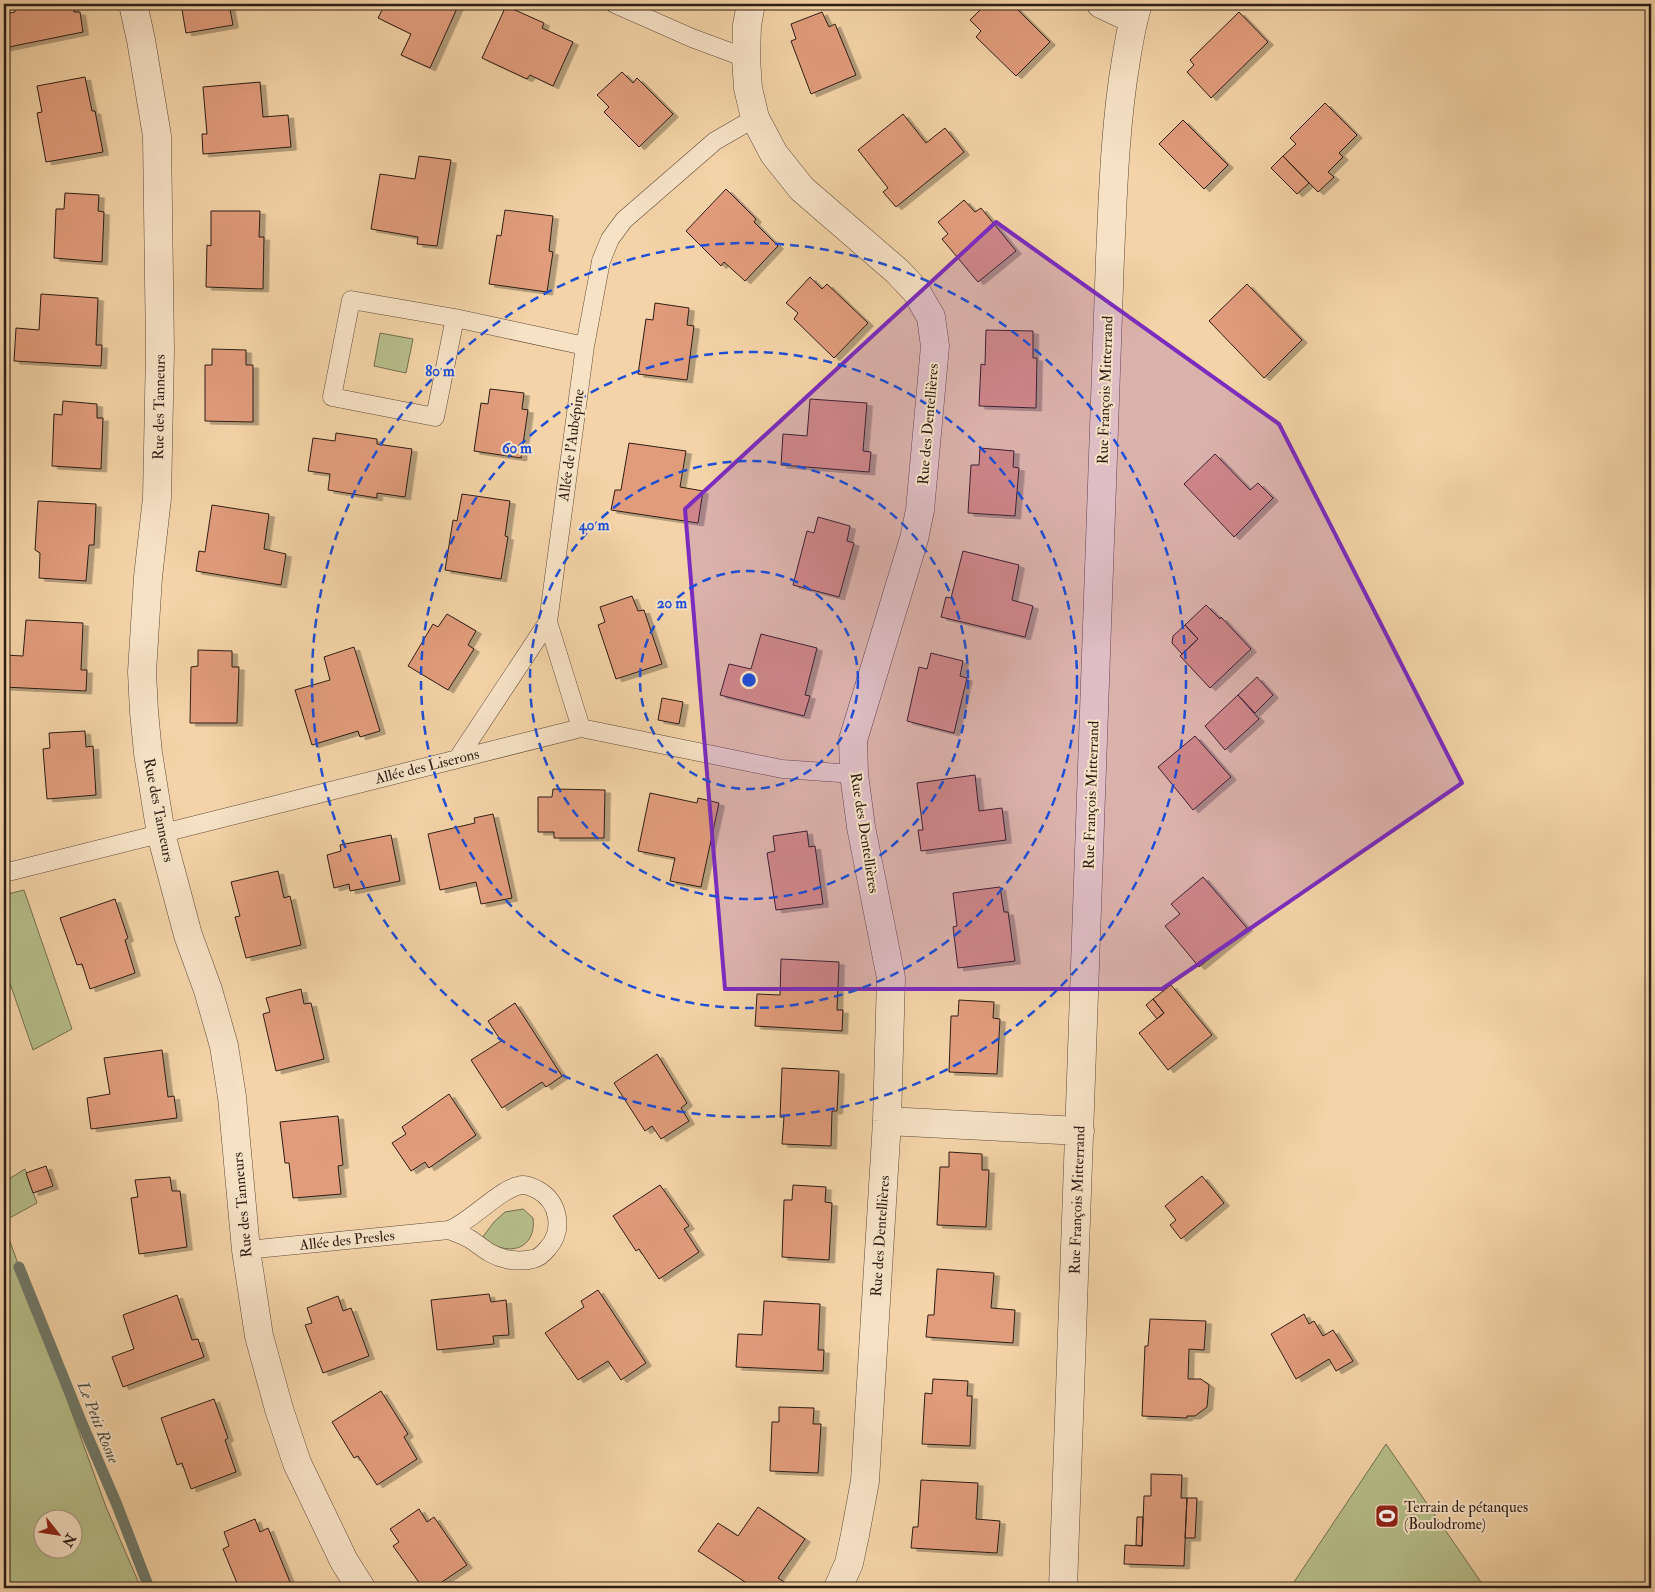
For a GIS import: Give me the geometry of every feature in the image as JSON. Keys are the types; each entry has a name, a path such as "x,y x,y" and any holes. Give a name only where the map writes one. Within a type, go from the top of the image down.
{"street":[{"name":"Rue des Tanneurs","path":"133,4 157,136 160,350 157,498 148,578 142,672 144,720 161,834 188,936 208,990 224,1046 232,1097 246,1250 259,1336 279,1409 297,1463 344,1561 361,1588"},
{"name":"Rue des Dentellières","path":"751,4 746,58 748,88 755,118 774,154 802,188 916,291 931,318 935,346 920,510 914,539 853,740 854,774 860,827 891,978 887,1120 865,1481 851,1554 838,1588"},
{"path":"1101,4 1135,12"},
{"name":"Rue François Mitterrand","path":"1063,1588 1098,560 1113,185 1120,98 1135,12"},
{"path":"887,1120 1080,1131"}],"lane":[{"path":"615,4 692,38 746,58"},
{"name":"Allée de l'Aubépine","path":"458,758 548,622 585,346 601,261 610,239 624,220 715,141 755,118"},
{"path":"455,318 435,417 332,397 351,300 455,318 585,346"},
{"path":"548,622 581,728"},
{"name":"Allée des Liserons","path":"4,873 581,728 782,769 854,774"},
{"name":"Allée des Presles","path":"246,1250 449,1230 467,1221 485,1206 514,1188 524,1185 542,1193 552,1202 558,1222 557,1232 551,1245 543,1254 533,1259 508,1260 494,1256 470,1239 449,1230"}],"highlighted area":[{"path":"996,222 1279,424 1462,783 1162,989 725,989 685,509"}],"green space":[{"path":"380,333 413,339 406,373 374,366"},
{"path":"24,890 72,1029 33,1050 4,966 4,895"},
{"path":"25,1169 37,1203 4,1221 4,1182"},
{"path":"523,1209 533,1218 532,1234 524,1244 512,1249 504,1248 492,1245 482,1238 494,1222 505,1212"},
{"path":"4,1225 106,1507 141,1588 4,1588"},
{"name":"Terrain de pétanques (Boulodrome)","path":"1386,1444 1485,1588 1290,1588"}],"building":[{"path":"14,4 73,4 74,12 80,12 83,32 4,48 4,14 15,12"},
{"path":"181,4 229,4 233,25 186,33"},
{"path":"385,4 459,4 430,68 401,55 411,34 378,18"},
{"path":"986,4 1003,4 1005,6 1012,4 1050,42 1016,76 976,37 981,31 970,20"},
{"path":"506,6 544,23 542,28 573,42 553,86 530,75 527,79 482,58"},
{"path":"822,12 829,27 835,24 856,75 811,94 791,41 796,39 791,24"},
{"path":"1239,12 1268,42 1211,98 1187,72 1194,65 1190,60"},
{"path":"622,72 633,83 637,78 673,114 639,147 604,112 609,107 597,95"},
{"path":"85,77 92,111 95,111 103,152 46,162 37,113 42,112 37,86"},
{"path":"260,82 263,117 288,115 291,147 203,154 202,134 207,134 203,87"},
{"path":"1325,103 1357,135 1339,153 1343,157 1328,172 1334,177 1318,192 1283,156 1296,144 1290,138"},
{"path":"903,114 926,143 945,128 964,152 896,207 883,192 888,188 858,150"},
{"path":"1183,120 1228,165 1204,189 1159,144"},
{"path":"419,156 451,160 437,246 417,244 418,237 371,229 380,174 415,179"},
{"path":"1283,156 1309,183 1297,194 1271,168"},
{"path":"726,189 756,219 754,222 778,246 745,281 724,262 721,266 686,231"},
{"path":"65,193 99,195 98,211 104,212 102,262 54,258 56,209 64,209"},
{"path":"964,200 975,212 981,208 1016,251 978,282 942,239 948,234 938,222"},
{"path":"505,210 553,216 549,251 553,252 547,292 489,284 497,235 501,236"},
{"path":"211,211 260,211 259,237 264,237 263,289 206,287 207,245 211,246"},
{"path":"810,277 822,289 827,284 868,323 834,358 794,319 798,313 786,303"},
{"path":"1247,284 1302,340 1264,378 1209,321"},
{"path":"41,294 98,298 96,345 102,345 101,366 14,361 16,328 39,330"},
{"path":"655,303 689,308 687,325 694,326 687,380 638,374 646,319 653,320"},
{"path":"986,330 1033,331 1033,358 1037,358 1036,408 979,406 981,364 985,365"},
{"path":"212,349 246,350 246,365 253,365 253,422 205,421 205,365 212,365"},
{"path":"490,389 524,393 522,409 528,410 521,458 474,451 481,403 488,404"},
{"path":"810,399 867,403 863,451 871,452 869,472 781,465 783,434 807,436"},
{"path":"63,401 97,404 97,418 103,418 101,469 52,466 54,414 62,415"},
{"path":"336,433 377,439 377,444 412,449 405,497 377,493 377,498 328,490 330,474 308,471 313,438 335,441"},
{"path":"629,443 686,451 680,487 703,491 698,523 611,510 615,490 621,490"},
{"path":"980,448 1014,451 1013,467 1019,468 1015,516 968,513 971,465 979,465"},
{"path":"1215,454 1250,490 1258,483 1273,498 1234,537 1184,484"},
{"path":"462,494 510,501 505,536 508,537 501,579 445,570 453,520 457,521"},
{"path":"38,501 96,504 94,545 89,545 86,581 39,578 40,553 35,550"},
{"path":"212,505 269,514 264,549 286,554 281,585 196,571 199,551 205,552"},
{"path":"818,517 850,526 847,541 854,543 839,597 793,585 807,531 814,533"},
{"path":"963,551 1019,565 1012,600 1033,606 1025,637 941,617 946,597 951,598"},
{"path":"632,596 638,611 644,610 662,664 616,679 598,625 605,622 600,607"},
{"path":"1206,605 1220,619 1221,617 1251,649 1210,688 1180,656 1198,639 1185,625"},
{"path":"447,614 476,631 468,645 474,649 448,690 408,666 433,624 438,627"},
{"path":"26,620 83,623 81,670 87,670 86,691 4,687 4,655 23,656"},
{"path":"1185,625 1198,639 1182,654 1172,643 1173,636"},
{"path":"761,634 817,648 805,695 810,696 804,716 720,695 729,664 751,669"},
{"path":"354,647 380,731 360,737 358,731 312,745 295,690 330,680 324,657"},
{"path":"198,650 232,651 232,667 239,667 237,723 190,723 191,667 198,666"},
{"path":"931,653 963,661 960,676 967,678 954,733 907,721 919,667 927,669"},
{"path":"1257,677 1273,695 1255,713 1238,695"},
{"path":"1238,695 1259,719 1225,750 1205,726"},
{"path":"662,698 683,702 679,724 658,720"},
{"path":"85,731 86,747 93,746 96,795 47,799 43,749 50,748 49,733"},
{"path":"1195,736 1231,777 1193,810 1158,767"},
{"path":"975,775 979,811 1002,808 1006,840 921,851 918,830 923,830 917,783"},
{"path":"553,789 605,790 604,838 554,838 554,832 538,832 538,797 552,797"},
{"path":"650,793 697,803 698,798 719,803 701,887 670,881 675,858 638,851"},
{"path":"493,814 512,898 481,904 476,882 440,890 428,834 475,823 474,818"},
{"path":"807,831 809,847 815,846 823,904 776,910 767,853 775,851 773,836"},
{"path":"391,835 400,881 350,891 349,884 334,888 327,855 341,851 340,845"},
{"path":"278,871 284,898 290,896 301,945 246,958 235,917 240,916 231,882"},
{"path":"1203,877 1247,928 1199,967 1165,926 1180,914 1171,904"},
{"path":"1000,887 1004,912 1008,912 1015,961 958,968 953,927 957,926 953,893"},
{"path":"115,899 128,938 125,940 135,973 90,989 82,964 77,965 60,918"},
{"path":"781,959 839,962 837,1010 843,1010 842,1031 755,1026 757,994 780,995"},
{"path":"1171,985 1212,1035 1168,1070 1139,1033 1164,1013 1153,999"},
{"path":"301,989 304,1004 311,1003 324,1059 276,1071 263,1014 270,1012 266,998"},
{"path":"1153,999 1164,1013 1157,1019 1146,1005"},
{"path":"959,1000 994,1002 993,1018 1000,1019 997,1074 949,1072 951,1016 958,1016"},
{"path":"515,1003 562,1076 546,1087 542,1082 502,1108 471,1060 501,1041 488,1021"},
{"path":"162,1050 168,1097 174,1096 177,1118 91,1129 87,1098 110,1094 104,1058"},
{"path":"657,1054 687,1103 681,1108 689,1121 661,1139 652,1126 645,1131 614,1083"},
{"path":"782,1068 839,1071 837,1111 832,1111 831,1146 782,1144 784,1117 780,1117"},
{"path":"449,1094 476,1135 429,1168 425,1162 411,1171 392,1143 406,1134 402,1127"},
{"path":"338,1116 343,1165 338,1166 341,1194 293,1198 289,1163 285,1163 280,1122"},
{"path":"949,1152 982,1154 982,1170 989,1170 986,1227 937,1225 940,1167 949,1167"},
{"path":"46,1166 53,1186 33,1193 26,1173"},
{"path":"1202,1176 1224,1203 1181,1239 1170,1225 1176,1220 1165,1206"},
{"path":"170,1177 172,1191 180,1191 187,1247 139,1254 131,1198 138,1197 135,1180"},
{"path":"660,1185 689,1226 684,1229 699,1252 659,1279 639,1249 636,1251 613,1216"},
{"path":"793,1185 826,1187 825,1202 832,1203 829,1260 782,1257 784,1200 792,1200"},
{"path":"937,1269 994,1273 991,1308 1015,1310 1013,1343 926,1337 928,1315 934,1315"},
{"path":"598,1290 646,1363 621,1380 608,1361 578,1380 545,1333 584,1307 581,1301"},
{"path":"489,1294 491,1302 506,1300 509,1335 493,1336 494,1344 437,1350 431,1300"},
{"path":"177,1295 192,1340 198,1339 204,1357 123,1387 112,1357 134,1349 123,1315"},
{"path":"338,1296 343,1311 351,1308 369,1356 323,1373 305,1325 312,1323 307,1308"},
{"path":"764,1301 820,1304 818,1350 824,1350 823,1371 736,1367 738,1334 762,1335"},
{"path":"1304,1314 1309,1324 1314,1321 1323,1336 1333,1330 1353,1361 1336,1371 1329,1359 1296,1379 1271,1334"},
{"path":"1150,1319 1206,1321 1204,1350 1189,1349 1188,1379 1201,1379 1209,1385 1207,1407 1195,1416 1187,1416 1187,1418 1142,1416 1145,1346 1148,1346"},
{"path":"933,1379 968,1381 967,1396 972,1396 970,1446 922,1444 925,1393 932,1394"},
{"path":"381,1391 408,1434 404,1437 417,1459 377,1485 358,1456 354,1458 332,1422"},
{"path":"214,1399 228,1438 225,1440 236,1472 191,1489 182,1463 177,1465 161,1418"},
{"path":"779,1407 814,1408 813,1424 821,1424 818,1473 770,1471 772,1422 779,1422"},
{"path":"1151,1474 1182,1475 1181,1498 1187,1498 1184,1566 1124,1564 1125,1545 1142,1546 1144,1496 1151,1496"},
{"path":"921,1480 978,1483 976,1519 1000,1521 997,1553 911,1548 913,1527 918,1527"},
{"path":"1187,1498 1197,1498 1195,1538 1185,1538"},
{"path":"758,1507 805,1539 778,1578 784,1582 779,1588 754,1588 698,1551 718,1523 738,1536"},
{"path":"419,1509 427,1522 434,1517 467,1565 433,1588 423,1588 393,1546 399,1542 390,1529"},
{"path":"1137,1517 1143,1517 1142,1546 1136,1545"},
{"path":"255,1519 260,1532 268,1528 290,1582 276,1588 239,1588 223,1549 229,1546 224,1532"}],"waterway":[{"name":"Le Petit Rosne","path":"19,1267 149,1588"}],"place":[{"name":"Terrain de pétanques (Boulodrome)","path":"1387,1516"}]}
